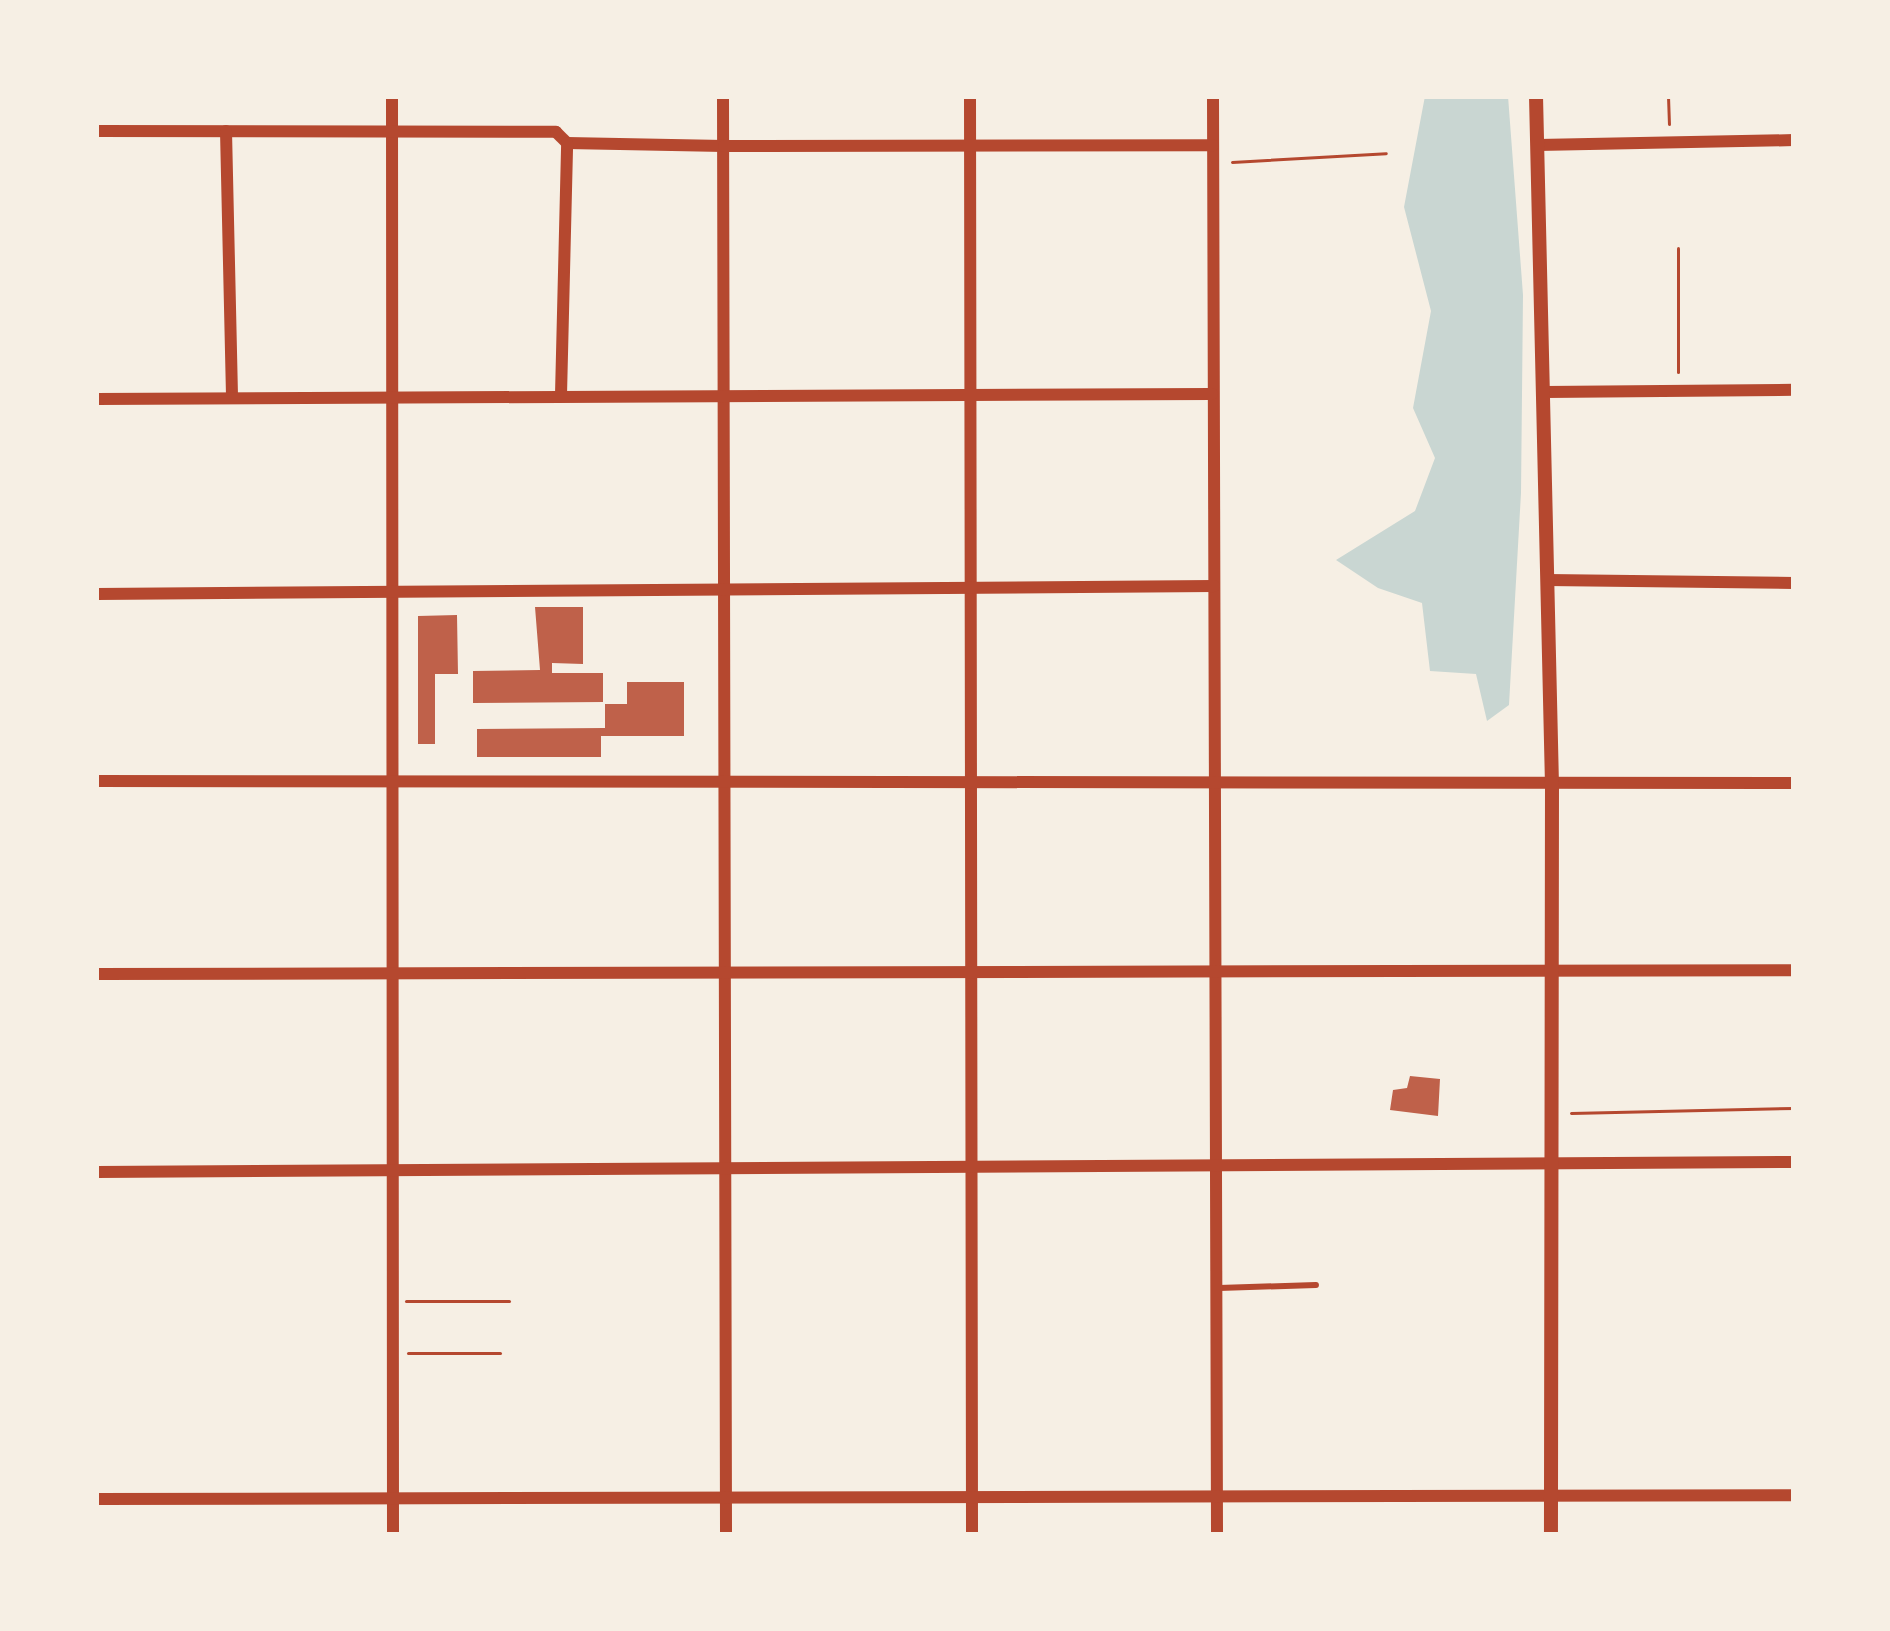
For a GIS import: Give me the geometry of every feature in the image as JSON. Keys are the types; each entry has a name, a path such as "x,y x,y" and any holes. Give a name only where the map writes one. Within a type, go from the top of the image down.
{"street":[{"path":"392,96 388,395 395,783 393,1535"},
{"path":"723,96 726,1535"},
{"path":"970,96 972,1535"},
{"path":"1213,96 1217,1535"},
{"path":"1536,96 1552,783 1551,1535"},
{"path":"226,130 232,395"},
{"path":"96,131 556,132 567,143 724,146 1213,145"},
{"path":"1538,145 1794,140"},
{"path":"560,394 567,143"},
{"path":"1545,392 1794,390"},
{"path":"96,398 722,392 1213,394"},
{"path":"1547,580 1794,583"},
{"path":"96,594 390,588 1214,586"},
{"path":"96,782 1794,783"},
{"path":"96,974 1794,970"},
{"path":"96,1172 1794,1162"},
{"path":"96,1499 972,1496 1218,1500 1794,1495"}],"lane":[{"path":"1216,1288 1316,1285"}],"path":[{"path":"1668,96 1669,142"},
{"path":"1214,163 1385,153"},
{"path":"1678,248 1678,390"},
{"path":"1551,1113 1794,1108"},
{"path":"392,1301 509,1301"},
{"path":"394,1354 500,1353"}],"shaded area":[{"path":"1425,96 1508,96 1523,295 1521,493 1509,705 1487,721 1476,674 1430,671 1422,603 1378,588 1336,560 1415,511 1435,458 1413,408 1431,311 1404,207"}],"building":[{"path":"535,607 583,607 583,664 552,663 552,673 603,673 603,702 473,703 473,671 540,670"},
{"path":"457,615 458,674 435,674 435,744 418,744 418,616"},
{"path":"627,682 684,682 684,736 601,736 601,757 477,757 477,729 605,728 605,704 627,704"},
{"path":"1410,1076 1440,1079 1438,1116 1390,1110 1393,1090 1407,1088"}]}
